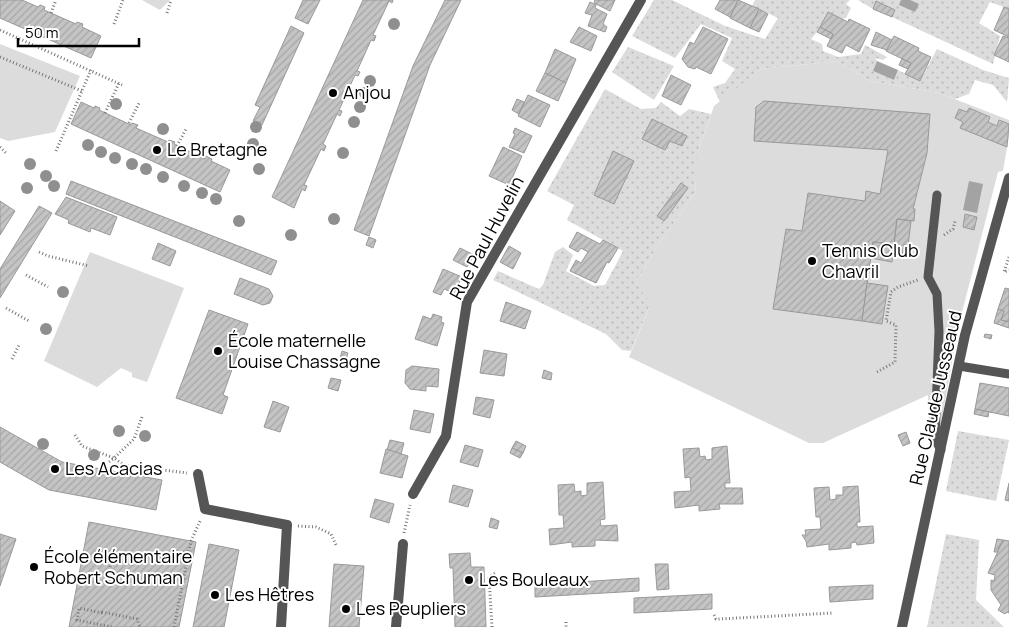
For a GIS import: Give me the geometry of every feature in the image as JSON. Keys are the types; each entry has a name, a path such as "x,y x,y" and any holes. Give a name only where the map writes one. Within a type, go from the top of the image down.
{"street":[{"name":"Rue Paul Huvelin","path":"412,494 446,436 467,302 641,0"},
{"name":"Rue Claude Jusseaud","path":"902,627 965,335 1009,178"},
{"path":"198,474 205,509 287,525 281,627"},
{"path":"396,627 402,544"}],"lane":[{"path":"937,195 928,278 937,294 939,331 935,439 941,450"},
{"path":"959,366 1009,374"}],"path":[{"path":"50,13 56,0"},
{"path":"114,24 123,0"},
{"path":"167,13 171,0"},
{"path":"0,30 120,84 105,113"},
{"path":"0,57 82,91"},
{"path":"56,151 91,70"},
{"path":"129,123 139,103"},
{"path":"177,146 186,129"},
{"path":"0,147 7,154"},
{"path":"39,252 89,266"},
{"path":"1009,256 1004,272 1009,270"},
{"path":"26,274 48,287"},
{"path":"877,372 895,362 896,325 886,321 892,292 898,287 928,278"},
{"path":"6,308 29,321"},
{"path":"12,359 19,345"},
{"path":"109,462 134,439 142,417"},
{"path":"75,435 82,446 114,458 124,465 198,474"},
{"path":"402,544 412,494"},
{"path":"174,627 191,541 205,509"},
{"path":"287,525 316,527 331,534 336,544"},
{"path":"110,567 112,560 132,564 189,551"},
{"path":"492,627 489,577 497,572"},
{"path":"112,627 76,620 79,608 136,619 140,627"},
{"path":"714,615 716,619 720,619 833,613"},
{"path":"566,622 566,627"}],"shaded area":[{"path":"142,0 170,0 160,10"},
{"path":"654,0 672,0 725,26 765,39 778,18 752,6 755,0 850,0 846,4 851,8 846,18 841,19 828,12 811,39 822,44 823,51 838,57 861,54 865,45 887,57 883,60 876,58 877,61 873,71 894,80 898,70 920,81 937,49 983,70 1009,78 1007,102 993,85 975,80 969,94 955,99 939,93 870,81 837,61 761,69 720,102 713,87 725,83 735,69 722,61 732,38 701,24 675,58 632,36"},
{"path":"858,0 1009,0 1009,9 990,2 979,23 1000,36 993,64 892,17 895,10 876,1 873,9"},
{"path":"901,0 910,0 919,4 915,12 899,5"},
{"path":"0,44 80,76 55,132 8,141 0,138"},
{"path":"628,47 674,66 654,100 612,72"},
{"name":"Tennis Club Chavril","path":"837,61 870,81 939,93 1009,120 1009,136 1003,171 998,172 959,324 940,429 929,430 928,395 823,443 809,443 629,357 651,303 631,278 640,277 658,245 695,193 697,154 714,106 761,69"},
{"path":"877,61 898,70 894,80 873,71"},
{"path":"605,89 641,109 656,108 661,102 680,116 689,109 711,114 698,151 695,193 658,245 640,277 651,303 631,351 622,350 606,334 493,280 498,271 539,289 543,285 555,252 563,247 573,255 566,271 594,286 605,285 623,251 567,220 574,205 547,191"},
{"path":"969,181 983,184 977,213 963,210"},
{"path":"90,252 184,288 147,382 132,377 132,373 121,368 97,387 44,361"},
{"path":"958,431 1009,440 996,501 946,491"},
{"path":"946,534 979,540 976,600 1004,627 927,627"}],"building":[{"path":"0,0 22,0 38,7 40,5 45,7 44,10 76,24 77,22 83,24 82,27 101,36 91,58 0,18"},
{"path":"303,0 320,0 308,24 295,18"},
{"name":"Anjou","path":"363,0 393,0 392,3 389,1 373,35 376,36 374,41 371,40 357,71 360,72 358,76 355,75 339,110 342,111 340,116 337,114 323,144 326,146 324,151 321,149 304,185 307,186 305,191 302,189 294,208 272,197"},
{"path":"445,0 461,0 430,65 369,236 354,230 413,66"},
{"path":"595,0 615,0 610,11 594,3"},
{"path":"720,0 738,0 730,17 715,9"},
{"path":"738,0 759,9 750,28 730,18"},
{"path":"876,1 895,10 892,17 873,9"},
{"path":"590,2 596,5 595,8 607,14 603,24 607,27 605,32 588,26 592,15 585,13"},
{"path":"1004,7 1009,9 1009,37 994,30"},
{"path":"759,9 768,14 759,32 750,28"},
{"path":"828,12 848,22 849,19 870,29 859,52 846,45 842,53 827,46 833,34 820,27"},
{"path":"291,26 304,33 262,125 253,121 260,107 255,105"},
{"path":"579,27 597,36 591,51 570,42"},
{"path":"703,27 728,39 711,74 696,67 695,69 688,67 682,59 690,42 694,44"},
{"path":"820,27 833,34 831,39 817,32"},
{"path":"876,32 892,40 887,50 871,45"},
{"path":"894,36 919,48 918,51 931,57 920,81 905,74 911,63 886,51"},
{"path":"1003,36 1009,38 1009,62 994,55"},
{"path":"555,49 576,59 566,83 545,73"},
{"path":"902,59 911,63 908,69 899,65"},
{"path":"545,73 566,83 558,101 536,91"},
{"path":"671,75 691,85 681,105 662,96"},
{"path":"528,95 550,105 540,127 518,116"},
{"path":"517,99 524,102 519,114 512,110"},
{"path":"764,101 930,114 927,153 913,209 915,209 914,221 897,219 894,244 873,242 862,321 773,309 786,229 802,231 808,193 865,201 866,191 880,194 888,150 754,141 756,107"},
{"name":"Le Bretagne","path":"81,102 94,108 95,106 100,108 99,110 131,125 132,123 138,125 136,128 168,142 169,140 175,142 174,144 205,159 206,156 212,159 211,161 230,170 220,192 71,124"},
{"path":"969,108 990,117 988,122 997,126 999,120 1009,124 1007,147 960,128 963,122 955,118 959,109 967,112"},
{"path":"652,119 687,136 682,146 670,141 665,150 642,139"},
{"path":"515,128 532,136 524,153 509,147 515,134 513,133"},
{"path":"503,147 522,156 509,185 489,176"},
{"path":"613,151 634,161 614,204 594,195"},
{"path":"71,181 277,261 271,275 66,194"},
{"path":"681,183 688,188 664,221 657,216"},
{"path":"66,197 117,217 110,235 91,228 90,232 68,223 69,220 55,214"},
{"path":"0,201 15,211 0,235"},
{"path":"39,206 52,213 0,298 0,269"},
{"path":"965,214 977,217 974,230 963,227"},
{"path":"897,219 911,221 908,246 904,245 902,255 893,254"},
{"path":"577,232 600,244 603,240 618,248 609,263 607,262 596,283 570,271 576,260 581,263 588,252 581,248 578,252 569,247"},
{"path":"369,237 376,240 373,248 366,245"},
{"path":"873,242 894,244 892,262 871,258"},
{"path":"158,243 176,251 170,266 152,259"},
{"path":"904,245 908,246 907,256 902,255"},
{"path":"509,246 521,253 513,269 500,262"},
{"path":"460,248 474,255 467,267 453,260"},
{"path":"443,269 462,277 454,293 444,289 441,295 433,292"},
{"path":"240,278 269,289 273,296 270,303 263,305 234,294"},
{"path":"867,283 888,286 882,324 862,321"},
{"path":"1005,288 1009,289 1009,322 1001,320 1004,311 998,309"},
{"path":"506,302 531,311 525,329 500,321"},
{"path":"998,309 1004,311 1001,320 1009,322 1009,328 994,323"},
{"path":"209,310 248,324 223,395 228,397 222,414 176,398"},
{"path":"433,314 442,317 441,322 444,323 437,346 415,339 423,316 431,319"},
{"path":"985,334 992,335 991,339 984,337"},
{"path":"484,350 507,354 504,376 480,373"},
{"path":"342,351 348,353 345,363 339,362"},
{"path":"412,366 439,369 438,387 426,386 426,391 410,389 405,383 406,370"},
{"path":"544,370 552,373 551,380 542,378"},
{"path":"331,378 341,380 338,391 328,388"},
{"path":"980,383 1009,388 1009,416 975,409"},
{"path":"476,397 494,400 490,418 473,414"},
{"path":"273,401 289,407 280,432 264,427"},
{"path":"975,409 989,412 988,417 974,414"},
{"path":"414,410 434,414 430,433 410,429"},
{"name":"Les Acacias","path":"0,427 62,462 162,480 156,510 49,490 0,462"},
{"path":"906,432 910,443 903,446 898,435"},
{"path":"390,440 404,443 401,454 387,450"},
{"path":"516,441 526,446 523,453 512,448"},
{"path":"465,445 483,450 478,467 460,462"},
{"path":"727,446 730,483 725,483 725,488 742,488 743,504 719,504 720,509 699,511 699,505 675,508 674,492 691,491 690,477 685,478 683,449 699,448 700,457 705,456 706,460 712,459 712,448"},
{"path":"512,448 523,453 520,458 510,453"},
{"path":"386,449 408,456 402,478 380,473"},
{"path":"603,482 605,519 600,520 601,526 617,525 618,541 595,540 595,546 572,547 572,542 550,545 549,529 564,528 563,515 559,515 558,485 574,484 575,492 581,491 581,496 587,495 587,483"},
{"path":"1009,483 1009,501 1005,500"},
{"path":"453,485 473,490 468,507 449,502"},
{"path":"858,486 860,522 857,522 857,527 873,526 874,543 857,545 856,542 851,543 851,548 829,550 829,544 807,547 802,535 806,535 805,530 821,529 820,517 816,517 814,488 829,487 830,500 836,499 836,495 843,495 843,487"},
{"path":"375,499 394,504 389,523 370,517"},
{"path":"491,518 499,521 497,529 489,527"},
{"path":"89,522 196,542 179,627 69,627"},
{"path":"0,534 16,539 0,586"},
{"path":"997,539 1003,540 997,552 994,552"},
{"path":"1003,540 1009,541 1009,613 1005,614 998,610 1001,605 991,590 991,580 994,581 995,575 988,573"},
{"name":"Les Hêtres","path":"209,544 239,550 224,627 193,627"},
{"name":"Les Bouleaux","path":"470,553 471,567 484,567 486,627 455,627 453,568 450,568 449,554"},
{"name":"Les Peupliers","path":"334,564 364,566 359,627 329,627"},
{"path":"655,564 668,564 669,589 657,590"},
{"path":"639,578 639,591 535,597 535,585"},
{"path":"873,585 873,599 830,602 829,587"},
{"path":"712,594 712,609 634,613 634,598"}],"place":[{"name":"Anjou","path":"333,93"},
{"name":"Le Bretagne","path":"157,150"},
{"name":"Tennis Club Chavril","path":"812,261"},
{"name":"École maternelle Louise Chassagne","path":"218,351"},
{"name":"Les Acacias","path":"55,469"},
{"name":"École élémentaire Robert Schuman","path":"34,567"},
{"name":"Les Bouleaux","path":"469,580"},
{"name":"Les Hêtres","path":"215,595"},
{"name":"Les Peupliers","path":"346,609"}]}
